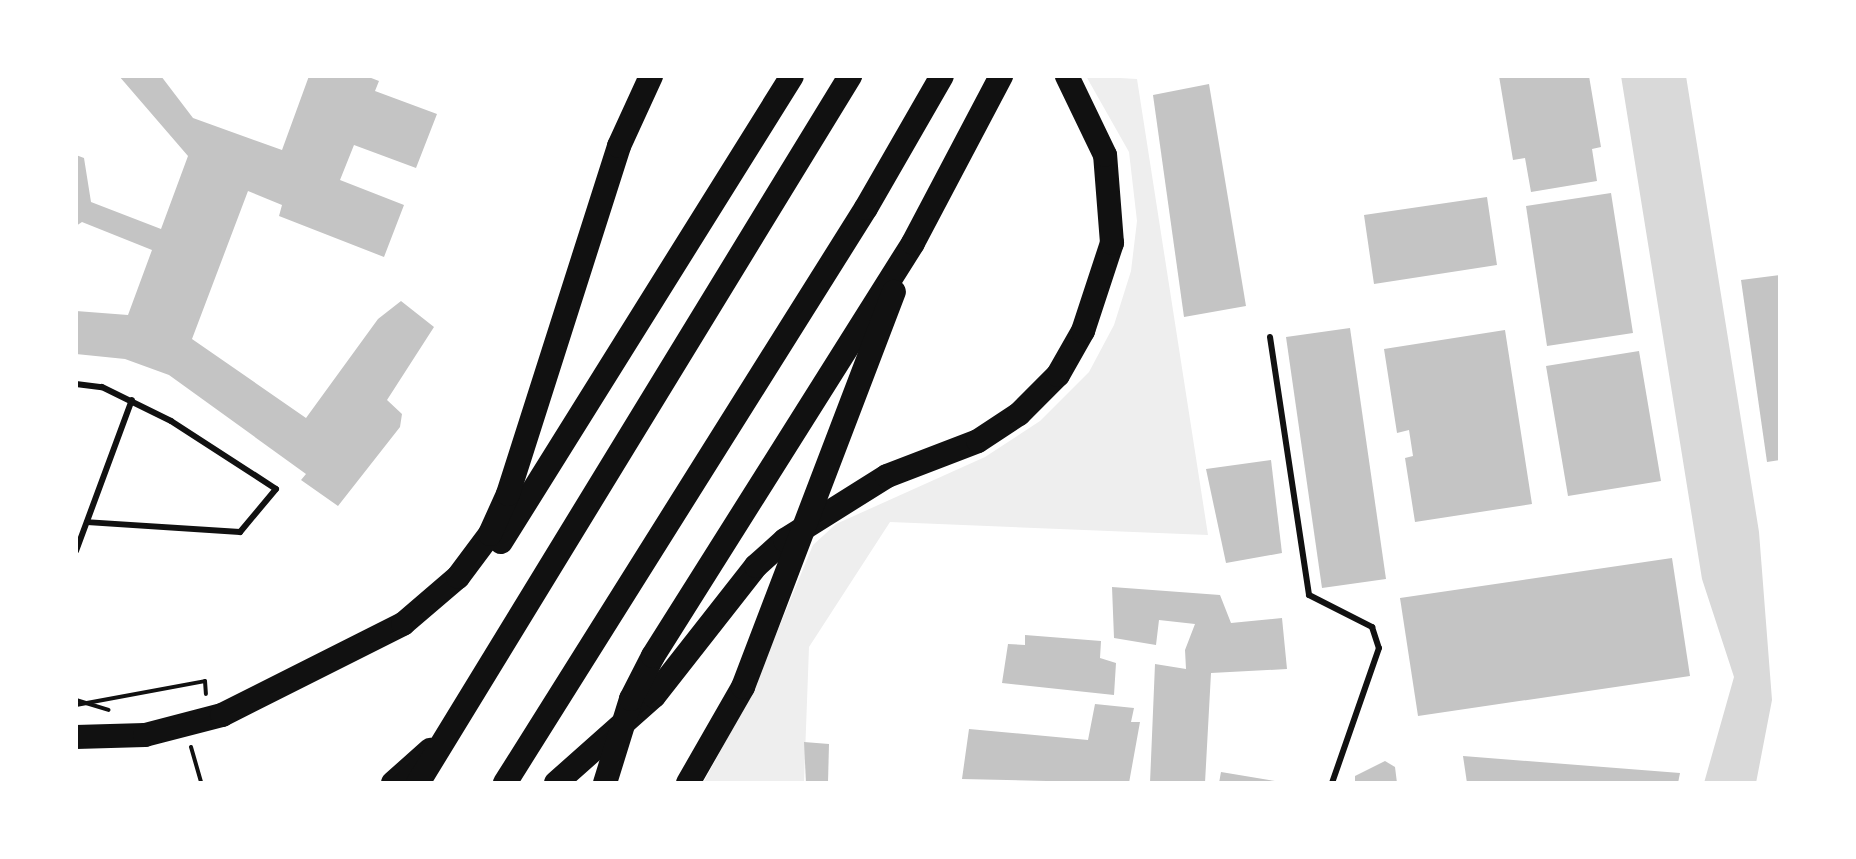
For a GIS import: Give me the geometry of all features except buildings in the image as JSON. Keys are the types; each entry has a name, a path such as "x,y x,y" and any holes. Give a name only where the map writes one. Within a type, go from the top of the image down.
{"highway":[{"path":"247,704 403,624 458,577 482,545 508,494 619,146 651,76"},
{"path":"76,737 124,738 172,731 247,704 295,692 393,648 443,613 482,568 576,426 792,76"},
{"path":"418,783 850,76"},
{"path":"505,783 866,208 942,76"},
{"path":"605,783 621,727 653,656 913,243 1001,76"},
{"path":"556,783 654,696 756,566 785,540 887,476 978,441 1019,414 1058,375 1088,320 1112,243 1105,155 1067,76"},
{"path":"688,783 743,687 913,243"},
{"path":"393,783 447,736"}],"lane":[{"path":"1270,337 1309,595 1372,627 1379,648 1332,783"},
{"path":"76,384 102,387 132,400 276,489 240,532 87,522"},
{"path":"76,551 132,400"}],"path":[{"path":"76,702 205,681 208,694 197,697"},
{"path":"76,702 117,712"}],"shaded area":[{"path":"1086,76 1137,79 1208,535 890,522 809,647 804,783 703,783 751,695 813,545 836,524 985,457 1040,421 1089,372 1114,325 1131,271 1137,221 1129,152"},
{"path":"1621,76 1686,76 1759,532 1772,700 1756,783 1704,783 1734,677 1702,579"}]}
